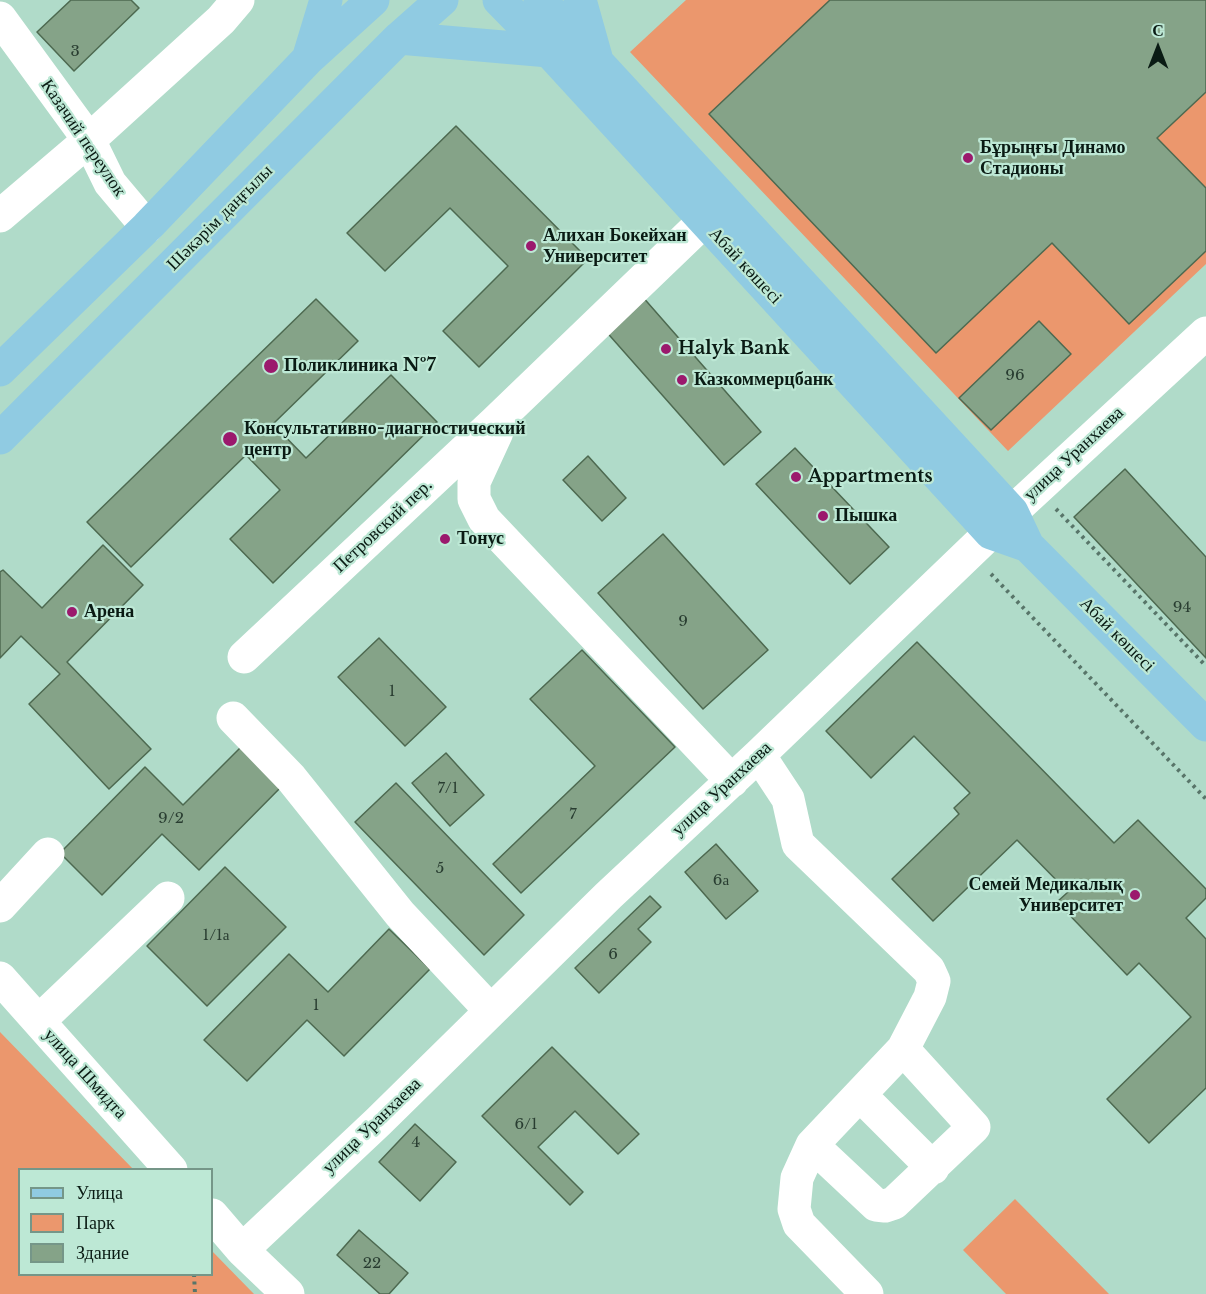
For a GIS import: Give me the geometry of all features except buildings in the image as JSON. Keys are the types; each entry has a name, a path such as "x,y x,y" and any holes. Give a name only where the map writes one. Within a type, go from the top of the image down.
{"main road":[{"path":"308,59 326,0"},
{"path":"0,370 147,227 308,59 372,0"},
{"name":"Шәкәрім даңғылы","path":"0,438 399,38 442,0"},
{"name":"Абай көшесі","path":"499,0 549,51 991,532 1028,546 1206,725"},
{"name":"Абай көшесі","path":"540,0 598,64 991,532"},
{"path":"580,0 598,64"},
{"path":"399,38 549,51"}],"street":[{"path":"0,216 89,140 221,20 238,0"},
{"name":"Казачий переулок","path":"0,18 89,140 110,183 147,227"},
{"name":"Петровский пер.","path":"244,657 495,422 704,221"},
{"name":"улица Уранхаева","path":"242,1250 378,1122 609,895 732,781 991,532 1206,333"},
{"path":"495,422 497,432 474,482 474,499 484,519 732,781"},
{"path":"233,718 291,778 400,914 491,1011"},
{"path":"759,755 788,799 798,844 929,970 934,981 930,997 903,1049 812,1144 797,1178 794,1209 799,1224 867,1294"},
{"path":"0,906 48,854"},
{"path":"39,1021 168,898"},
{"name":"улица Шмидта","path":"0,978 169,1168"},
{"path":"812,1144 876,1205 885,1206 894,1203 974,1127 903,1049"},
{"path":"860,1095 933,1168"},
{"path":"213,1216 242,1250 288,1294"}],"path":[{"path":"1037,489 1206,666"},
{"path":"991,532 1206,799"},
{"path":"194,1276 195,1294"}],"green space":[{"name":"Бұрыңғы Динамо Стадионы","path":"686,0 1206,0 1206,264 1008,451 630,52"},
{"path":"0,1032 132,1168 18,1168 18,1276 213,1276 213,1252 254,1294 0,1294"},
{"path":"1015,1199 1109,1294 1006,1294 963,1250"}],"place":[{"name":"Бұрыңғы Динамо Стадионы","path":"968,158"},
{"name":"Алихан Бокейхан Университет","path":"531,246"},
{"name":"Halyk Bank","path":"666,349"},
{"name":"Поликлиника №7","path":"271,366"},
{"name":"Казкоммерцбанк","path":"682,380"},
{"name":"Консультативно-диагностический центр","path":"230,439"},
{"name":"Appartments","path":"796,477"},
{"name":"Пышка","path":"823,516"},
{"name":"Тонус","path":"445,539"},
{"name":"Арена","path":"72,612"},
{"name":"Семей Медикалық Университет","path":"1135,895"}]}
